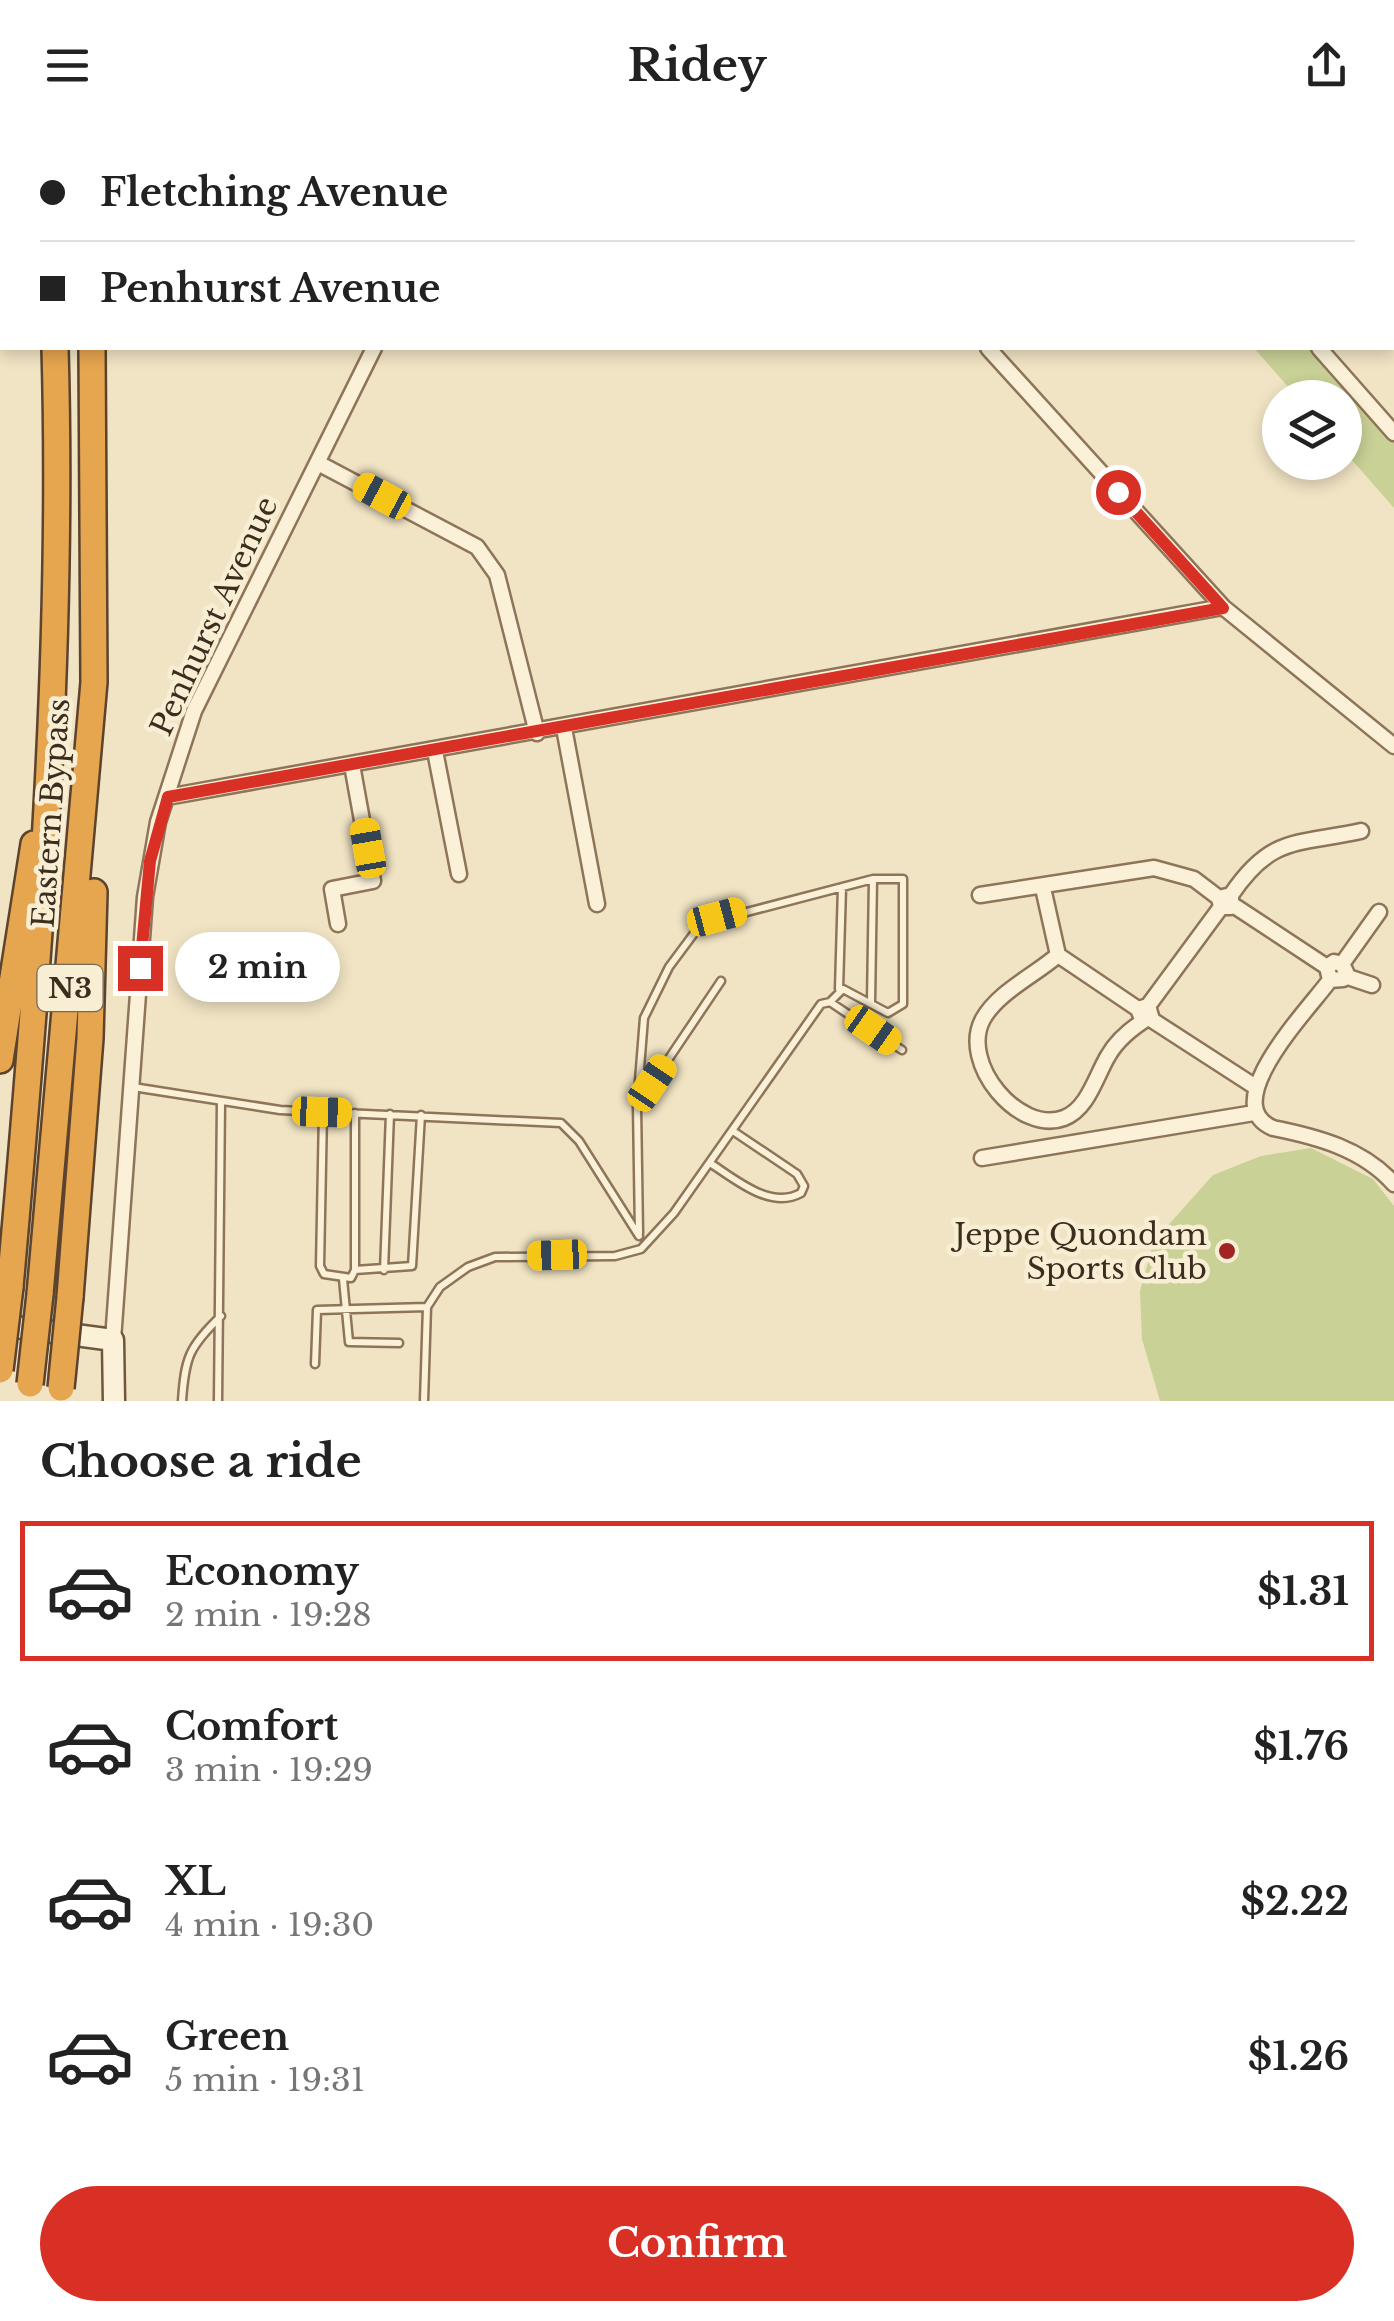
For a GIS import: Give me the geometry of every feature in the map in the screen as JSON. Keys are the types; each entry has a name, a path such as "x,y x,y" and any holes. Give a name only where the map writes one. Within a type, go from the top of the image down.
{"highway":[{"name":"Eastern Bypass","path":"0,1370 43,926 58,534 55,350"},
{"name":"Eastern Bypass","path":"29,1392 94,682 92,350"},
{"path":"60,1395 90,1038 94,682"},
{"path":"0,1060 53,736"}],"main road":[{"path":"0,1325 113,1340 114,1401"}],"street":[{"name":"Penhurst Avenue","path":"113,1340 150,861 194,711 373,350"},
{"path":"990,350 1223,608 1394,746"},
{"path":"1321,350 1391,424"},
{"path":"318,463 477,547 486,556 497,575 537,733"},
{"path":"168,797 1223,608"},
{"path":"564,728 597,904"},
{"path":"435,752 460,874"},
{"path":"338,924 332,889 373,883 352,765"},
{"path":"1058,955 1001,998 982,1020 977,1034 982,1070 1002,1097 1046,1120 1069,1116 1085,1099 1108,1055 1144,1013 1250,867 1268,851 1362,831"},
{"path":"980,895 1165,868 1194,879 1336,972 1372,985"},
{"path":"1043,888 1058,955 1254,1086"},
{"path":"1379,912 1254,1086 1254,1113 1260,1123 1352,1151 1380,1168 1394,1184"},
{"path":"982,1158 1254,1113"}],"lane":[{"path":"641,1249 637,1106 644,1018 685,940 700,924 717,917 899,876 906,883 903,1004 894,1012 838,989"},
{"path":"871,1002 873,880"},
{"path":"424,1401 427,1306 452,1277 495,1257 615,1256 641,1249 674,1213 816,1009 830,1002 838,989 842,887"},
{"path":"637,1106 721,981"},
{"path":"830,1002 902,1050"},
{"path":"132,1087 322,1112 560,1123 580,1141 639,1236"},
{"path":"218,1401 222,1315 221,1101"},
{"path":"322,1112 320,1266 324,1274 343,1279 351,1278 355,1270 355,1113"},
{"path":"384,1270 390,1114"},
{"path":"355,1270 407,1270 414,1260 421,1116"},
{"path":"710,1162 758,1193 785,1199 800,1193 804,1186 796,1174 733,1131"},
{"path":"343,1279 349,1342 399,1343"},
{"path":"315,1364 317,1310 344,1306 427,1306"},
{"path":"182,1401 184,1360 198,1338 222,1315"}],"green space":[{"path":"1256,350 1313,350 1340,380 1282,380"},
{"path":"1362,405 1394,441 1394,508 1362,471"},
{"path":"1311,1148 1373,1179 1394,1206 1394,1401 1160,1401 1142,1339 1140,1291 1154,1241 1213,1175 1261,1156"}],"place":[{"name":"Jeppe Quondam Sports Club","path":"1227,1251"}],"route":[{"path":"140,968 150,861 168,797 537,733 1009,643 1223,608 1118,492"}]}
